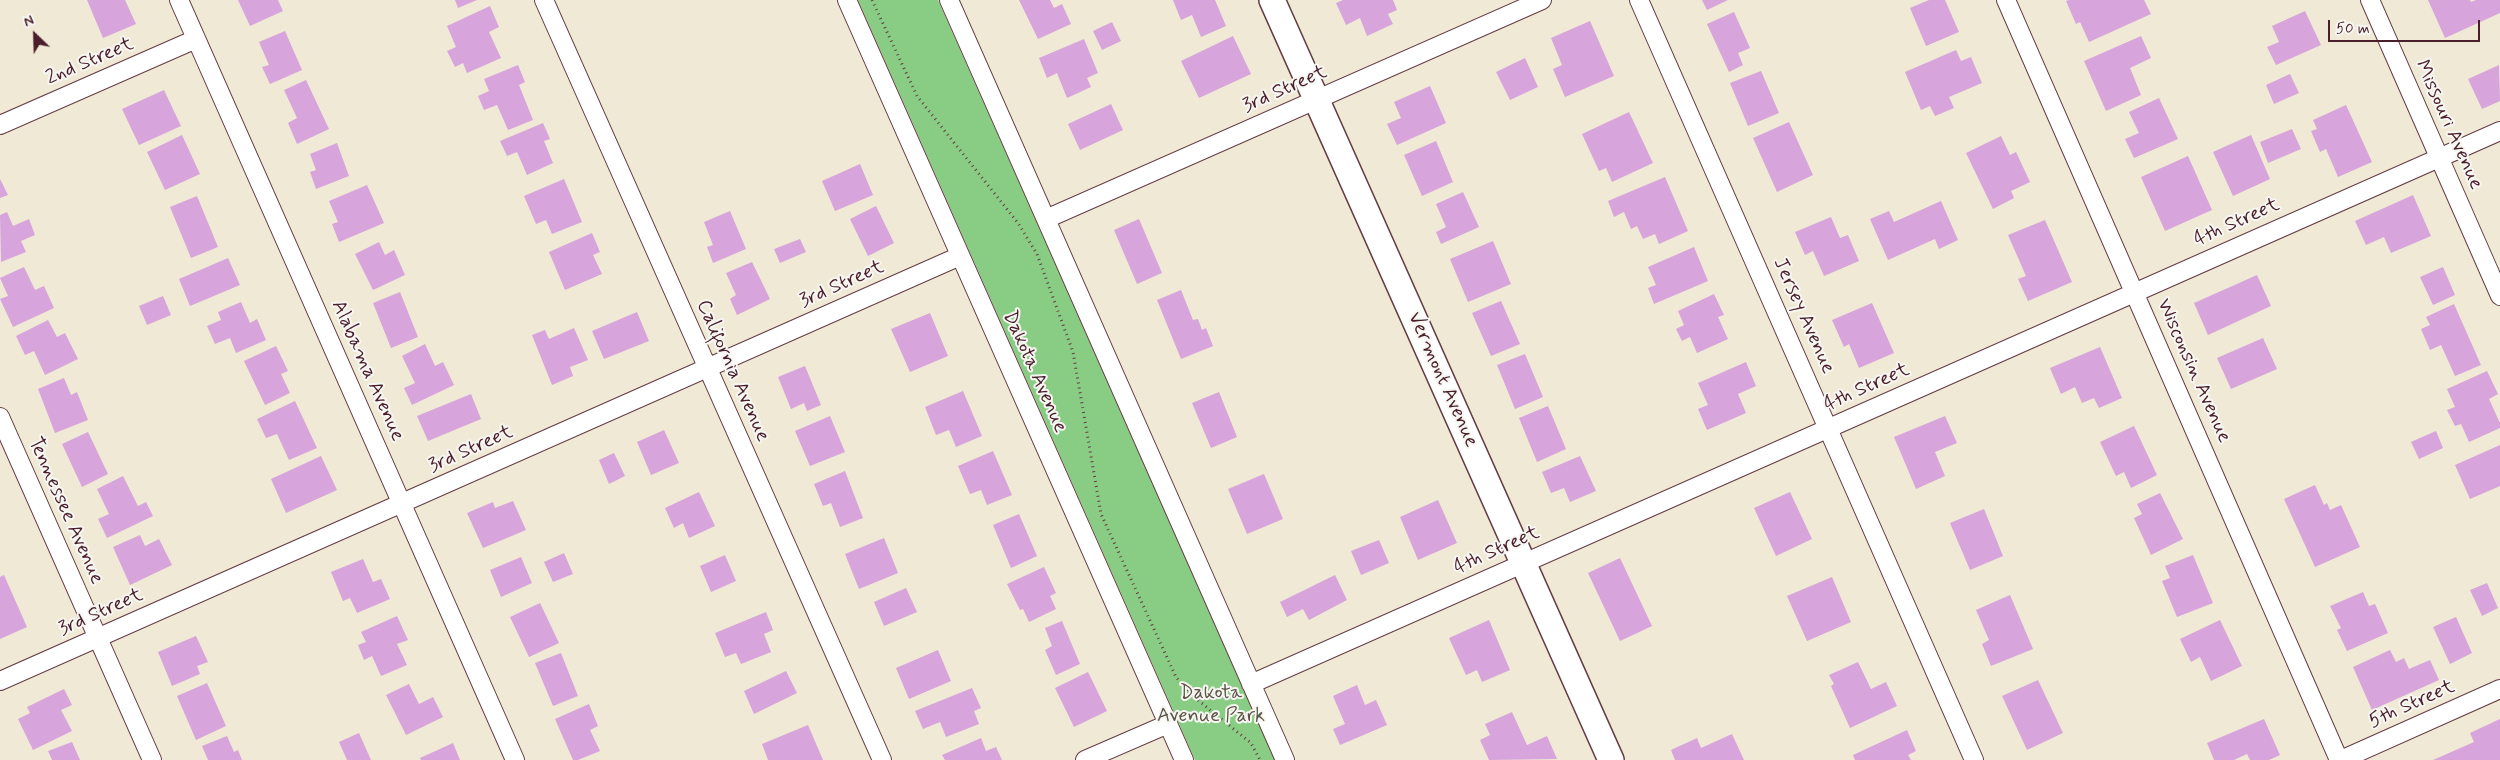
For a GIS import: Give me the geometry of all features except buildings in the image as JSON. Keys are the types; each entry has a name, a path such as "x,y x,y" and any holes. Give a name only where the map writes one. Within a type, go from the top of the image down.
{"street":[{"name":"Alabama Avenue","path":"179,0 515,760"},
{"name":"California Avenue","path":"544,0 882,760"},
{"name":"Dakota Avenue","path":"846,0 1184,760"},
{"path":"948,0 1285,760"},
{"name":"Vermont Avenue","path":"1272,0 1611,760"},
{"name":"3rd Street","path":"1046,218 1542,0"},
{"name":"Jersey Avenue","path":"1639,0 1974,760"},
{"name":"Wisconsin Avenue","path":"2006,0 2340,760"},
{"name":"Missouri Avenue","path":"2370,0 2500,296"},
{"name":"2nd Street","path":"0,124 196,39"},
{"name":"4th Street","path":"1252,684 2135,291 2500,131"},
{"name":"3rd Street","path":"0,681 960,256"},
{"name":"Tennessee Avenue","path":"0,417 152,760"},
{"name":"5th Street","path":"2340,760 2500,689"},
{"path":"1085,760 1168,724"}],"path":[{"path":"872,0 917,96 1018,223 1038,254 1073,352 1101,514 1176,677 1188,692 1251,743 1260,760"}],"green space":[{"name":"Dakota Avenue Park","path":"858,0 938,0 1276,760 1195,760"}]}
